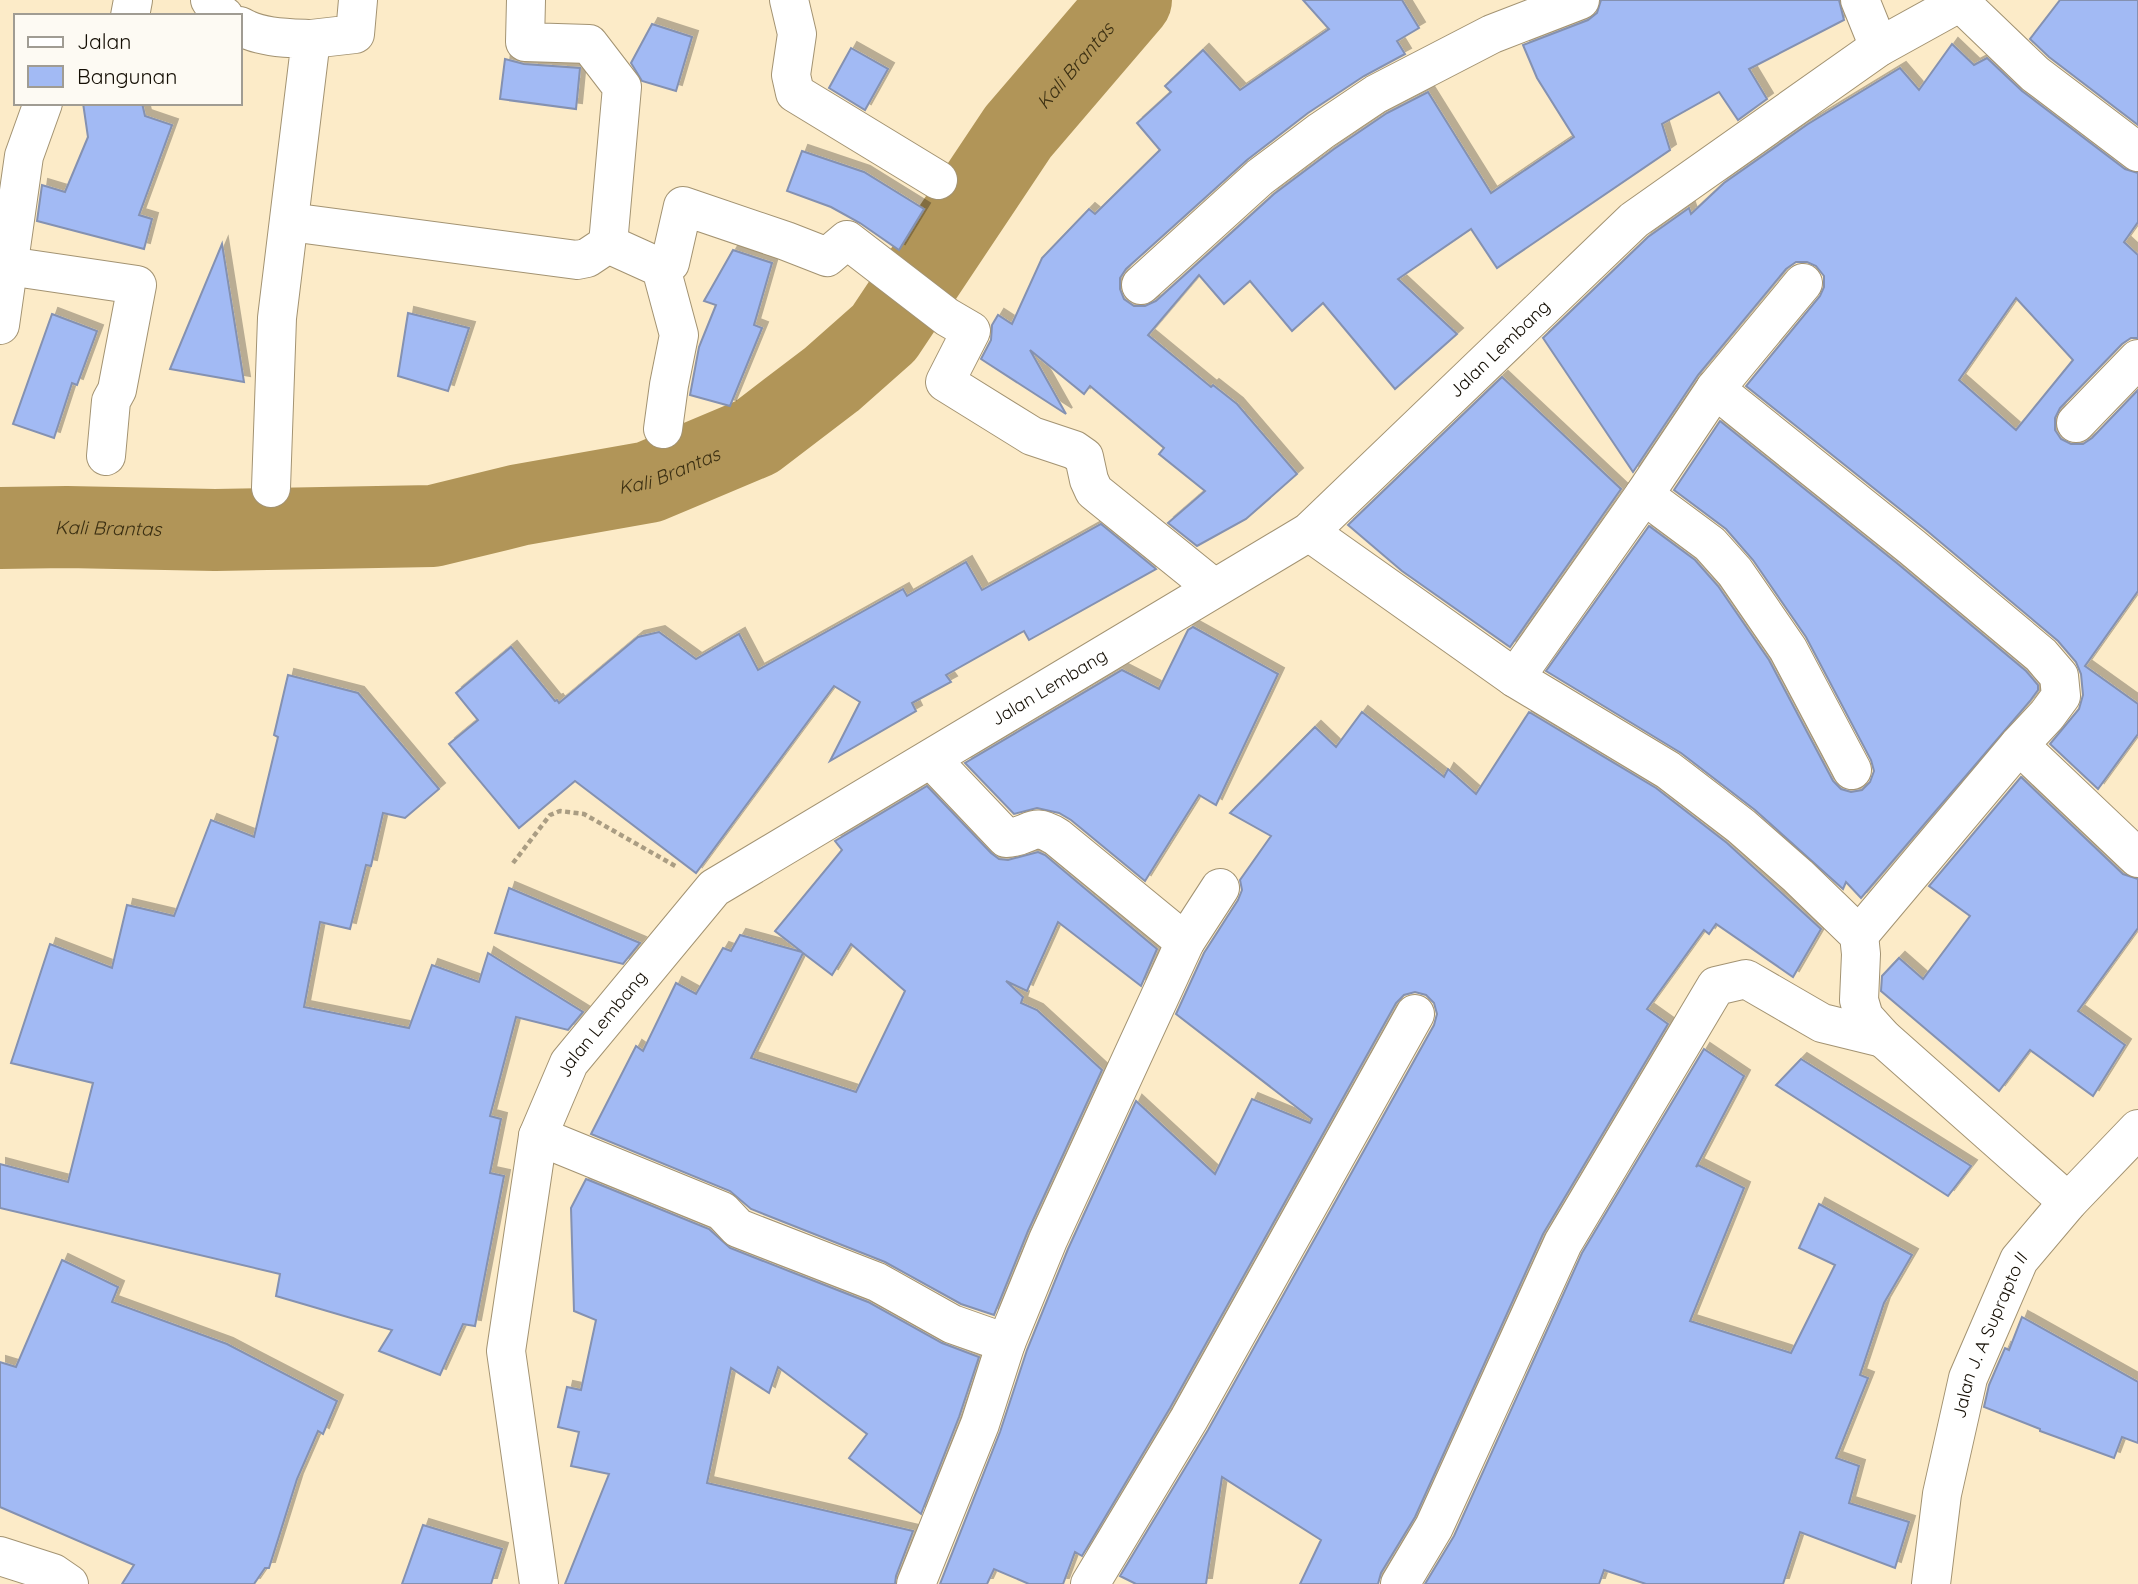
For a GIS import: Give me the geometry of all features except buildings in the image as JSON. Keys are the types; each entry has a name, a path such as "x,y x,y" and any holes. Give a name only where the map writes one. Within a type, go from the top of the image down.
{"street":[{"path":"210,0 221,14"},
{"path":"242,27 276,37 311,39 355,34 358,0"},
{"path":"526,0 525,41 589,44 622,87 608,244"},
{"path":"789,0 797,34 791,75 796,93 938,180"},
{"path":"1141,285 1260,177 1376,94 1492,34 1580,0"},
{"path":"1860,0 1879,47"},
{"path":"1941,5 2138,152"},
{"name":"Jalan Lembang","path":"539,1584 506,1351 538,1136 569,1063 714,888 1309,531 1634,220 1941,5"},
{"path":"271,488 277,318 311,39"},
{"path":"0,325 7,247 24,156 42,105"},
{"path":"662,268 670,263 683,206 827,257 847,240 947,317 971,331 945,382 1032,436 1074,450 1084,457 1088,480 1094,491 1214,588"},
{"path":"290,222 577,260 587,258 608,244"},
{"path":"608,244 662,268"},
{"path":"7,247 137,285 117,390 111,401 106,456"},
{"path":"662,268 679,335 663,429"},
{"path":"1515,678 1715,389 1803,283"},
{"path":"2076,423 2138,359"},
{"path":"1715,389 2041,655 2059,676 2061,696 2047,715 1859,935"},
{"path":"1644,495 1710,544 1735,572 1788,649 1852,770"},
{"path":"1309,531 1515,678 1668,769 1741,826 1859,935 1859,1000 1864,1017 1882,1038 2068,1202"},
{"path":"2019,745 2138,858"},
{"path":"931,759 1006,838 1017,838 1030,830 1043,829 1057,837 1185,942"},
{"path":"916,1584 980,1423 1006,1343 1054,1228 1185,942 1220,888"},
{"path":"1400,1584 1434,1527 1563,1243 1716,986 1746,979 1822,1023 1882,1038"},
{"path":"1090,1584 1189,1419 1415,1014"},
{"name":"Jalan J. A Suprapto II","path":"1931,1584 1942,1494 1968,1378 2019,1261 2068,1202 2138,1129"},
{"path":"538,1136 722,1211 738,1228 877,1282 952,1324 1006,1343"},
{"path":"0,1556 53,1573 69,1584"}],"path":[{"path":"513,863 550,815 559,811 571,812 584,814 714,888"}],"waterway":[{"name":"Kali Brantas","path":"0,528 215,530 433,526 519,505 649,482 756,437 832,379 884,333 1018,132 1131,0"}]}
